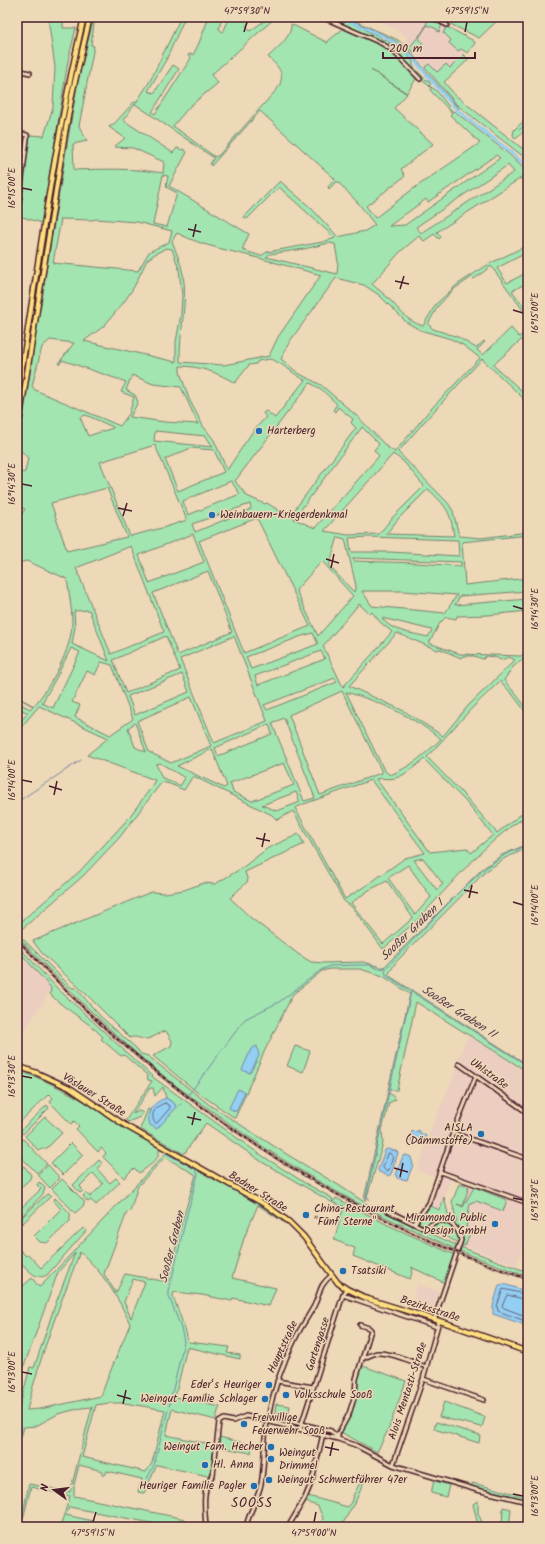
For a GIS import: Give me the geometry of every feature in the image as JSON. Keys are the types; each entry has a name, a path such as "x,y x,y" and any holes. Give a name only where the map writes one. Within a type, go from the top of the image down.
{"main road":[{"path":"17,21 22,17"},
{"path":"17,400 60,132 70,75 84,17"},
{"path":"17,436 65,133 90,17"},
{"name":"Vöslauer Straße","path":"17,1066 37,1073 70,1088 101,1110 158,1144"},
{"name":"Badner Straße","path":"158,1144 248,1194 283,1217 308,1241 332,1275"},
{"name":"Bezirksstraße","path":"332,1275 338,1283 368,1299 528,1352"}],"street":[{"path":"322,17 381,43 392,50 420,79"},
{"path":"431,17 447,25"},
{"path":"17,70 30,73"},
{"path":"17,133 27,135 19,188 17,219"},
{"name":"Uhlstraße","path":"459,1064 528,1113"},
{"path":"384,1209 414,1224 429,1203 453,1134 476,1076"},
{"path":"453,1134 528,1159"},
{"path":"440,1172 528,1203"},
{"name":"Alois Mentasti-Straße","path":"393,1466 423,1379 437,1328 437,1321 461,1240 455,1227 445,1221 439,1221 423,1228 414,1224"},
{"name":"Hauptstraße","path":"246,1527 249,1514 261,1483 267,1421 277,1381 296,1336 315,1304 321,1286 332,1275"},
{"name":"Gartengasse","path":"300,1429 347,1289"},
{"path":"344,1295 437,1328"},
{"path":"338,1439 338,1434 349,1414 355,1395 356,1378 371,1330 360,1325"},
{"path":"362,1360 370,1355 378,1353 387,1354 426,1367"},
{"path":"423,1379 484,1400"},
{"path":"277,1381 313,1387"},
{"path":"206,1527 205,1491 210,1478 213,1475 220,1421 233,1420 246,1416 338,1439 354,1445 393,1466 433,1478 528,1502"},
{"path":"268,1416 331,1431 338,1439"},
{"path":"288,1527 305,1498 312,1481 324,1430"}],"shaded area":[{"path":"371,17 422,17 426,21 429,18 446,27 444,33 461,49 464,54 437,81 404,41 407,37 399,31"},
{"path":"17,949 51,988 44,998 46,999 18,1039"},
{"path":"468,1035 528,1072 528,1200 452,1174 440,1210 430,1206 439,1178 417,1170 432,1127 458,1066 458,1060"},
{"path":"470,1185 528,1205 528,1233 516,1266 465,1246 471,1230 457,1222 452,1202 463,1206"},
{"path":"418,1284 439,1292 431,1314 410,1307"}],"green space":[{"path":"95,17 91,45 94,46 79,126 87,141 73,144 74,170 107,169 152,171 163,173 164,162 133,148 114,147 125,138 109,127 115,123 134,102 136,103 150,81 180,17 185,17 167,58 148,91 154,93 173,65 179,69 152,112 155,114 191,58 188,56 189,54 193,55 209,17 222,17 219,29 223,32 230,17 253,17 246,26 250,31 270,17 276,17 211,75 218,83 189,107 173,126 215,157 219,155 278,88 281,79 280,71 268,57 287,38 291,29 291,24 328,43 327,42 344,28 378,43 394,54 416,79 407,93 371,70 407,94 394,108 433,144 401,169 405,176 366,206 375,218 413,189 480,143 450,115 452,113 430,90 431,88 429,86 436,90 453,112 454,111 510,155 528,173 528,185 521,178 437,232 441,237 439,239 434,234 424,241 419,236 400,252 372,284 411,321 423,326 436,304 458,284 489,264 528,245 528,252 497,268 507,283 528,272 528,282 512,291 528,311 528,317 491,266 474,279 472,277 454,289 438,306 428,324 433,329 458,337 476,348 484,341 485,342 477,350 483,355 511,328 519,337 528,330 528,334 493,365 522,391 528,384 528,406 522,397 482,359 398,452 448,503 453,511 459,536 481,538 528,532 528,535 462,542 465,585 528,578 528,591 460,596 455,605 528,599 528,611 457,616 456,619 446,617 440,623 429,643 460,654 521,656 528,650 528,654 513,667 504,680 522,702 528,715 500,681 473,707 427,757 464,795 497,833 528,809 528,815 483,850 418,919 383,949 352,907 344,901 293,811 277,820 272,815 193,776 184,790 162,782 119,838 83,876 22,929 18,924 80,871 127,820 155,780 87,755 108,738 39,706 17,732 17,725 28,713 17,707 17,702 30,709 33,706 17,697 34,706 47,688 59,667 71,633 72,611 67,579 27,561 17,563 17,521 25,509 17,506 17,473 25,472 28,458 17,446 77,85","holes":["135,104 214,158 210,164 211,166 260,111 335,179 328,187 329,189 337,181 359,204 375,225 365,231 338,237 311,208 280,181 244,217 247,219 279,187 335,238 323,242 267,252 261,256 242,250 249,234 169,186 187,152 183,149 177,148 173,153 123,120","496,155 500,158 405,225 389,226 426,199 428,202","508,165 514,172 421,233 416,227","163,175 168,176 166,187 177,193 167,227 153,224","61,219 96,219 137,222 172,231 169,242 149,252 138,271 53,263","177,233 208,245 321,275 278,337 269,356 224,365 180,362 184,307 184,285 181,266 172,241","329,243 335,244 338,262 337,274 266,257 270,254 304,249","166,248 172,249 179,269 182,296 181,314 176,342 176,362 84,341 104,326 124,302 134,287 147,260","336,278 364,285 379,295 406,322 420,330 451,339 463,345 480,358 429,411 395,452 387,447 358,417 321,385 298,373 281,359 290,341","50,340 74,343 58,364 60,364 62,360 126,382 121,392 134,397 129,414 120,426 35,390 32,386 42,347","270,359 279,363 305,380 275,418 266,411 263,413 266,417 253,431 227,470 214,440 203,426 189,399 180,372 180,366 202,369 229,379 235,383 249,365 256,364 258,361","132,375 153,384 181,387 198,424 165,422 130,417 138,402 135,395 126,390","310,383 321,389 337,404 333,410 335,412 338,407 353,419 351,423 356,428 289,517 267,503 265,504 247,496 235,481","86,415 113,427 113,428 88,436 80,417","362,427 379,444 374,450 379,456 315,528 294,519","155,431 206,436 213,447 154,441","155,445 187,520 130,536 100,462","191,448 214,450 224,472 178,491 165,459","393,454 403,461 424,486 393,517 379,534 348,535 324,531","231,481 240,494 188,515 183,501","107,488 127,537 67,551 51,503","428,489 444,505 451,520 454,536 386,534 399,518","250,504 251,509 195,532 192,524","257,518 310,626 244,653 199,541","193,534 204,562 149,583 139,555","338,537 345,539 356,586 354,592 329,566","369,537 458,540 459,556 390,552 351,552 349,538","131,546 164,632 111,654 76,568","353,558 461,562 461,566 354,561","322,561 353,596 318,636 296,590","208,571 232,632 178,655 153,593","362,591 402,591 457,595 445,613 372,606","359,604 370,614 372,612 380,622 392,632 343,687 323,646","89,610 109,661 72,644 75,627 74,611","382,618 432,630 428,637 409,633 391,626","313,633 318,644 251,669 246,657","397,633 437,650 440,649 461,658 463,656 474,656 483,659 486,656 495,657 501,660 509,657 515,660 468,706 443,736 404,711 349,686","166,636 180,670 126,693 113,660","234,636 267,721 214,743 180,659","71,648 80,652 53,708 42,703","321,651 325,659 258,685 255,676","101,662 112,665 133,719 110,735 75,717 80,705 72,702 87,671 95,675","182,674 189,692 135,715 128,696","335,678 337,682 267,710 264,705","342,691 381,770 381,773 320,795 289,715","346,692 371,700 396,711 431,731 441,739 411,764 390,775 384,770","191,697 211,746 171,763 149,752 137,721","284,718 315,798 304,801 272,723","135,723 146,752 135,747 128,728","269,724 272,734 218,756 215,748","212,749 227,786 224,788 177,766","424,759 465,801 493,835 471,853 467,848 430,852 376,779 392,779 406,773","160,763 185,778 180,786 174,782 162,778 156,764","284,763 294,785 252,801 233,792 230,783","371,780 425,853 405,858 345,899 295,808","296,792 300,802 277,811 262,805","423,858 443,884 437,890 414,860","408,865 431,897 415,915 388,878","387,881 413,918 383,944 351,903 369,890"]},
{"path":"327,17 352,23 374,33 375,35 377,34 383,40 386,39 389,43 396,45 401,51 404,50 413,62 413,66 431,84 429,86 392,48 381,41"},
{"path":"341,17 346,17 398,40 409,50 459,109 414,59 410,52 403,46 382,34"},
{"path":"436,17 501,17 479,38"},
{"path":"48,18 63,21 63,28 76,28 68,61 42,223 19,216 30,135 44,136 53,107 55,67"},
{"path":"429,18 442,24 439,32 437,29 427,25 419,38 423,44 414,53 409,48 423,31"},
{"path":"446,27 474,41 475,43 468,53 461,49 458,51 449,43 451,40 444,33 443,34"},
{"path":"83,31 81,46 38,287 60,144"},
{"path":"464,54 468,60 444,82 455,95 528,153 528,162 524,157 457,105 425,67 429,64 437,72 446,64 450,68"},
{"path":"528,117 528,129 515,138 513,135 514,130"},
{"path":"299,834 304,844 245,872 248,881 230,898 251,918 298,954 311,962 363,962 381,967 384,967 482,869 502,855 528,844 528,848 505,858 485,872 396,962 388,975 528,1065 528,1072 416,1002 397,1090 388,1090 410,994 383,976 360,969 330,969 322,971 293,994 265,1050 235,1118 197,1092 153,1056 171,1046 172,1041 166,1031 147,1039 134,1037 130,1038 41,952 33,941 151,892 165,893 184,890 204,883 215,884 242,868 268,848"},
{"path":"20,936 72,988 76,988 100,1016 141,1054 148,1056 211,1106 367,1204 458,1246 457,1250 387,1218 310,1177 267,1150 186,1093 156,1070 103,1022 19,938"},
{"path":"17,945 57,988 154,1078 258,1153 305,1183 332,1198 333,1202 336,1198 388,1225 455,1255 445,1283 411,1267 413,1269 410,1279 353,1256 355,1248 334,1240 344,1206 333,1203 262,1162 206,1123 184,1154 140,1129 148,1109 150,1110 148,1117 175,1104 166,1098 163,1087 155,1096 153,1088 150,1088 133,1114 139,1111 143,1113 140,1117 128,1122 126,1120 152,1081 148,1080 147,1075 124,1055 121,1056 101,1039 103,1037 50,994 51,988 17,949"},
{"path":"295,1046 310,1051 303,1072 287,1066"},
{"path":"17,1070 54,1085 108,1115 159,1148 156,1160 139,1173 134,1168 124,1178 103,1157 106,1153 101,1148 98,1152 76,1129 79,1126 74,1121 71,1124 50,1102 53,1098 49,1094 21,1121 17,1117"},
{"path":"388,1092 396,1099 389,1103 382,1130 383,1143 366,1200 364,1199"},
{"path":"47,1105 49,1108 23,1134 20,1131"},
{"path":"45,1117 62,1133 47,1148 38,1150 25,1136"},
{"path":"23,1139 47,1164 37,1173 17,1153 17,1144"},
{"path":"71,1143 83,1155 63,1175 51,1163"},
{"path":"166,1153 241,1192 284,1220 283,1222 258,1205 244,1238 232,1278 276,1288 269,1306 233,1298 232,1301 202,1295 174,1292 173,1296 188,1342 229,1347 227,1353 240,1355 240,1359 187,1347 175,1397 220,1407 216,1420 172,1409 166,1435 214,1445 212,1471 208,1476 157,1465 144,1493 138,1492 142,1479 107,1471 105,1475 102,1475 103,1471 79,1465 74,1485 74,1496 185,1519 184,1527 172,1527 69,1507 66,1515 119,1527 60,1527 70,1496 31,1487 20,1527 29,1484 70,1492 92,1407 81,1408 58,1414 36,1426 24,1427 17,1452 17,1437 20,1426 17,1425 17,1409 19,1409 30,1367 34,1368 54,1308 75,1253 58,1272 24,1366 17,1395 17,1381 20,1371 17,1370 17,1283 22,1287 32,1278 39,1287","holes":["165,1157 196,1175 181,1225 168,1282 125,1274 116,1293 104,1274 127,1212 130,1211 138,1186","80,1252 103,1276 121,1304 130,1324 101,1396 40,1409 27,1410 44,1350","133,1279 145,1282 131,1318 124,1302","125,1403 165,1410 152,1463 146,1472 82,1457 96,1405"]},
{"path":"99,1160 102,1163 97,1169 110,1183 116,1178 120,1182 96,1205 91,1200 88,1202 83,1196 86,1193 90,1197 103,1184 93,1173 80,1186 83,1191 80,1193 73,1185"},
{"path":"48,1165 60,1178 50,1188 38,1175"},
{"path":"24,1166 31,1175 30,1179 17,1191 17,1173"},
{"path":"62,1179 84,1201 84,1205 75,1213 52,1189"},
{"path":"39,1182 45,1188 43,1194 18,1220 17,1212 41,1189 37,1185"},
{"path":"459,1184 469,1187 463,1206 457,1204 463,1207 474,1187 507,1200 503,1211 476,1201 470,1203 466,1228 471,1230 465,1246 462,1245 459,1230 448,1220 437,1219 423,1226 419,1221 430,1206 440,1210 444,1197 449,1218 457,1222 452,1202"},
{"path":"49,1194 51,1196 22,1224 23,1216"},
{"path":"55,1198 70,1213 70,1221 47,1243 40,1242 34,1236 61,1209 53,1200"},
{"path":"436,1223 445,1223 452,1227 458,1234 459,1243 430,1229"},
{"path":"83,1228 86,1231 47,1275 43,1277 34,1275 17,1258 17,1247 26,1256 28,1254 41,1268"},
{"path":"461,1247 528,1272 528,1277 460,1251"},
{"path":"363,1366 406,1381 389,1428 377,1452 341,1432 354,1406 359,1372"},
{"path":"444,1402 485,1417 482,1427 439,1417"},
{"path":"276,1404 290,1406 288,1416 277,1414 275,1411"},
{"path":"436,1422 480,1435 479,1443 434,1429"},
{"path":"219,1437 252,1445 251,1453 219,1447"},
{"path":"365,1473 370,1474 364,1482 341,1527 320,1527 323,1518 318,1506 305,1502 308,1496 348,1507"},
{"path":"434,1481 449,1485 446,1497 431,1493"},
{"path":"472,1483 528,1497 528,1500 472,1487"},
{"path":"478,1501 478,1513 484,1527 479,1527 473,1504"},
{"path":"503,1507 511,1509 509,1527 502,1527"}],"water":[{"path":"257,1046 259,1056 250,1073 242,1070 251,1049"},
{"path":"238,1089 245,1092 236,1112 229,1108"},
{"path":"166,1098 175,1104 176,1108 157,1129 150,1125 149,1116 151,1108 157,1102"},
{"path":"418,1130 426,1137 422,1142 416,1143 411,1141 412,1131 417,1132"},
{"path":"387,1149 398,1153 389,1176 379,1172 378,1170 385,1150"},
{"path":"406,1155 411,1157 413,1165 407,1180 397,1178 396,1175 403,1156"},
{"path":"504,1284 528,1292 528,1326 493,1314 493,1306 499,1285"}],"waterway":[{"path":"340,17 381,35 404,48 457,110 513,154 528,168"},
{"path":"519,130 528,123"},
{"path":"17,802 81,760"},
{"name":"Sooßer Graben I","path":"193,1089 245,1019 279,1002 321,970 330,966 370,965 379,969 386,968 463,888 487,867 506,854 528,845"},
{"name":"Sooßer Graben II","path":"386,969 385,972 387,976 528,1066"},
{"path":"369,1200 369,1198 366,1197 411,992"},
{"name":"Sooßer Graben I","path":"189,1094 192,1090"},
{"name":"Sooßer Graben","path":"176,1108 181,1104"},
{"name":"Sooßer Graben","path":"167,1154 195,1169 198,1174 169,1291 169,1296 181,1328 184,1342 169,1406"},
{"path":"370,1206 378,1210"},
{"name":"Sooßer Graben","path":"144,1485 154,1465 168,1410"},
{"path":"17,1444 22,1427"}],"railway":[{"path":"17,939 53,977 116,1038 161,1076 259,1147 310,1179 417,1235 472,1259 528,1279"}],"place":[{"name":"Harterberg","path":"259,431"},
{"name":"Weinbauern-Kriegerdenkmal","path":"212,515"},
{"name":"AISLA (Dämmstoffe)","path":"481,1134"},
{"name":"China-Restaurant \"Fünf Sterne\"","path":"306,1215"},
{"name":"Miramondo Public Design GmbH","path":"495,1224"},
{"name":"Tsatsiki","path":"343,1271"},
{"name":"Eder‘s Heuriger","path":"269,1385"},
{"name":"Volksschule Sooß","path":"286,1395"},
{"name":"Weingut Familie Schlager","path":"265,1399"},
{"name":"Freiwillige Feuerwehr Sooß","path":"244,1424"},
{"name":"Weingut Fam. Hecher","path":"271,1447"},
{"name":"Weingut Drimmel","path":"271,1459"},
{"name":"Hl. Anna","path":"205,1465"},
{"name":"Weingut Schwertführer 47er","path":"269,1480"},
{"name":"Heuriger Familie Pagler","path":"254,1486"}],"district":[{"name":"SOOSS","path":"252,1503"}]}
